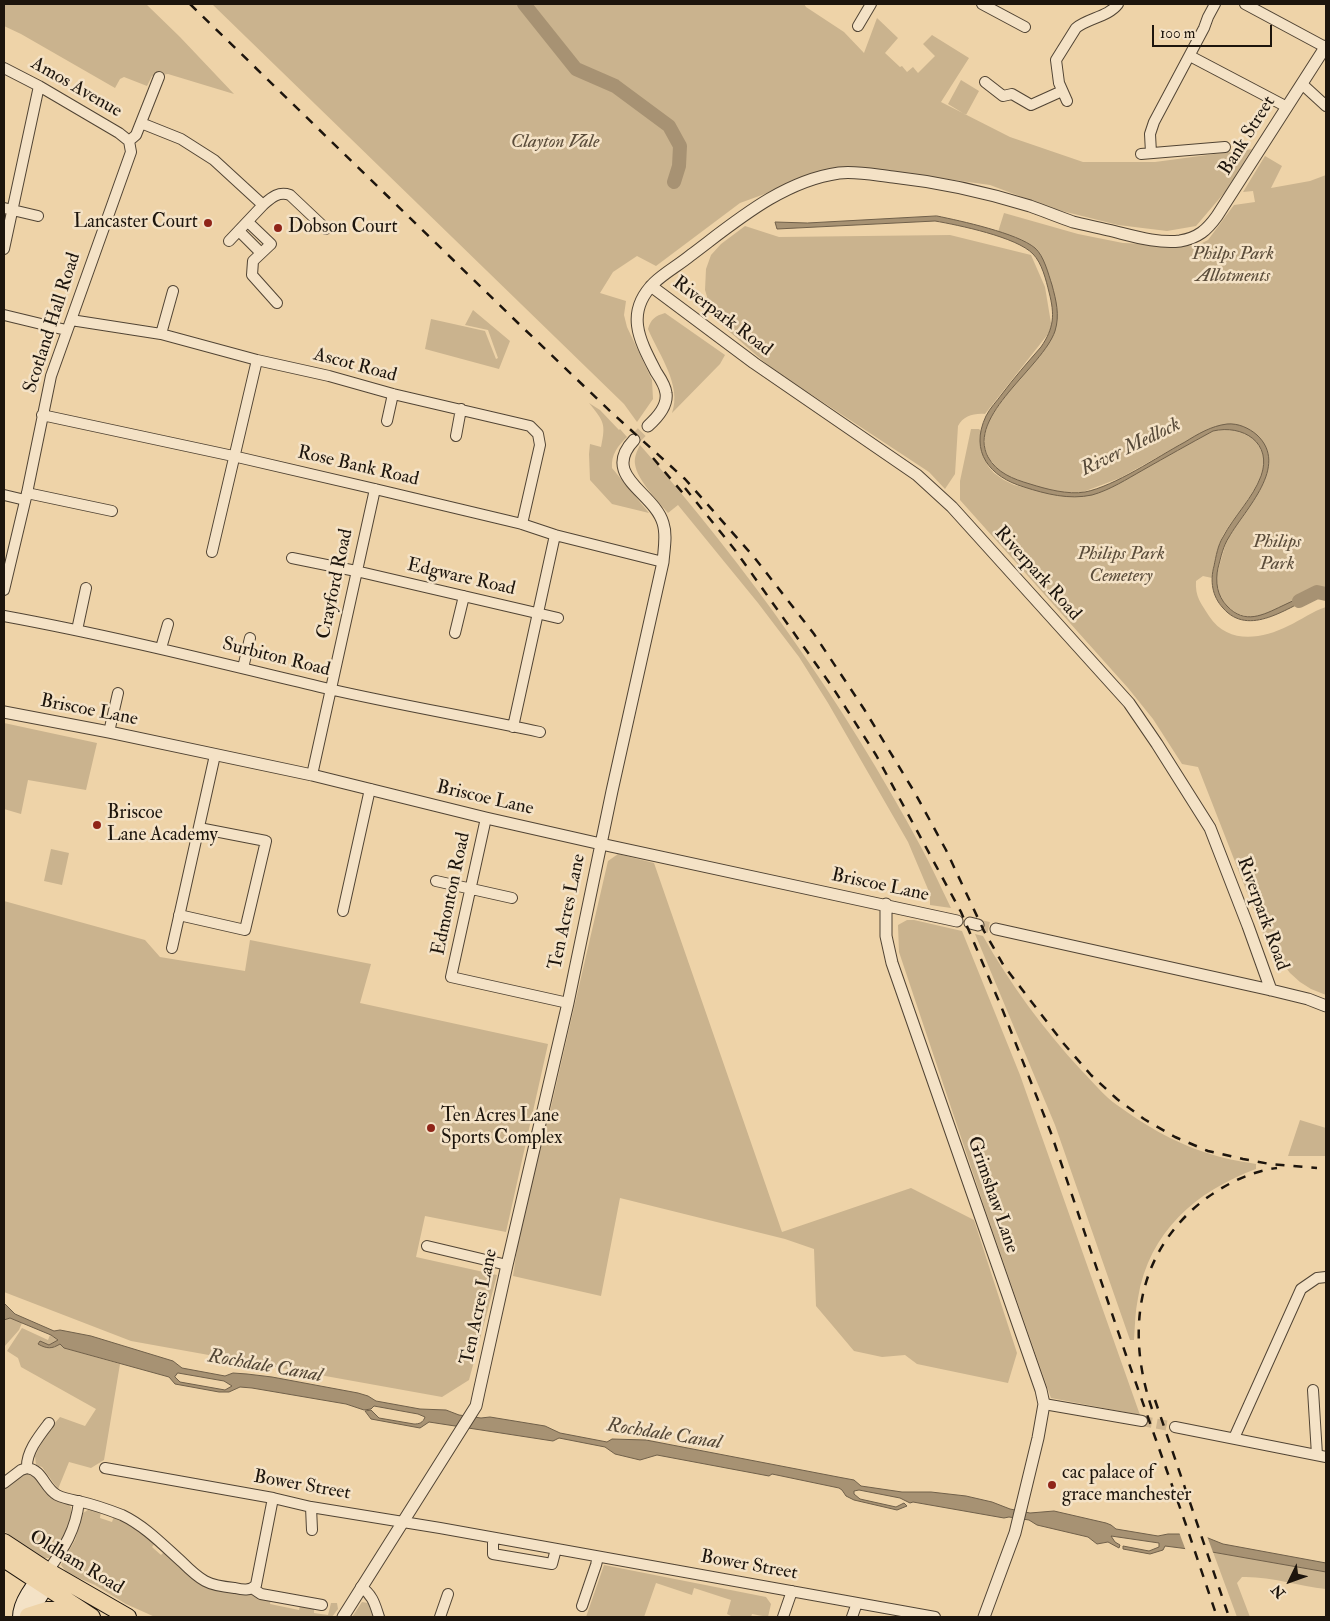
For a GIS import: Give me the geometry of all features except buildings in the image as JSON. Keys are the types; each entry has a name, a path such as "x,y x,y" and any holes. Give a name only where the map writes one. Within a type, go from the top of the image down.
{"highway":[{"name":"Oldham Road","path":"4,1542 44,1580 85,1613"},
{"name":"Oldham Road","path":"4,1559 44,1580 128,1617"},
{"path":"23,1617 47,1610 85,1613"}],"main road":[{"path":"23,1617 44,1580"}],"street":[{"path":"858,26 871,4"},
{"path":"982,4 1025,27"},
{"path":"1068,101 1059,83 1056,60 1072,34 1080,25 1106,13 1118,4"},
{"path":"1215,4 1190,56 1154,122 1146,154 1225,147"},
{"path":"1245,4 1326,47"},
{"name":"Bank Street","path":"651,286 719,232 767,200 807,182 839,173 852,172 947,185 1029,206 1073,222 1150,239 1178,241 1198,236 1209,228 1326,47"},
{"path":"1190,56 1287,107"},
{"name":"Amos Avenue","path":"4,68 39,86 119,133 129,141"},
{"name":"Scotland Hall Road","path":"4,590 6,569 26,496 51,376 131,152 129,141 136,134 159,77"},
{"path":"985,82 1003,96 1012,94 1031,106 1062,91"},
{"path":"1302,84 1326,106"},
{"path":"4,249 8,209 39,86"},
{"path":"141,123 181,139 214,160 263,205"},
{"path":"229,242 263,205 274,196 284,193 290,195 326,229"},
{"path":"8,209 38,216"},
{"path":"248,222 271,244 254,261 252,275 277,304"},
{"path":"240,232 261,254"},
{"path":"648,426 662,410 666,394 663,383 641,343 636,324 638,309 651,286"},
{"name":"Riverpark Road","path":"651,286 748,359 924,482 947,502 1129,703 1210,828 1271,990"},
{"path":"161,334 173,291"},
{"path":"4,315 66,330"},
{"name":"Ascot Road","path":"71,320 161,334 393,394 530,426 538,434 540,445 522,524"},
{"path":"212,552 257,360"},
{"path":"387,421 393,394"},
{"path":"456,436 461,409"},
{"name":"Rose Bank Road","path":"42,415 375,488 522,524 554,535 663,562"},
{"name":"Ten Acres Lane","path":"402,1522 476,1406 506,1266 568,1003 663,562 665,540 663,522 651,504 628,477 622,466 626,449 634,440"},
{"name":"Crayford Road","path":"312,775 375,488"},
{"path":"4,495 26,496 112,511"},
{"path":"513,727 554,535"},
{"name":"Edgware Road","path":"292,558 558,618"},
{"path":"77,630 86,588"},
{"path":"455,633 464,596"},
{"name":"Surbiton Road","path":"4,616 162,648 330,689 540,732"},
{"path":"162,648 168,624"},
{"path":"243,668 250,638"},
{"path":"109,732 118,693"},
{"name":"Briscoe Lane","path":"4,712 312,775 486,818 957,921"},
{"path":"172,948 215,755"},
{"path":"343,911 370,789"},
{"name":"Edmonton Road","path":"486,818 472,889 451,977 568,1003"},
{"path":"179,915 245,930 266,841 199,828"},
{"path":"436,881 512,898"},
{"name":"Grimshaw Lane","path":"886,904 886,936 892,963 1041,1390 1044,1404 1038,1438 1015,1533 984,1617"},
{"path":"996,929 1271,990 1308,999 1326,1006"},
{"path":"426,1246 506,1266"},
{"path":"1234,1438 1301,1289 1317,1278 1326,1277"},
{"path":"1175,1427 1321,1456 1313,1390"},
{"path":"1044,1404 1142,1421"},
{"path":"27,1468 29,1454 49,1423"},
{"path":"4,1483 21,1470 32,1468 55,1494 107,1510 134,1522 146,1530 205,1581 246,1590 256,1585 272,1498"},
{"name":"Bower Street","path":"105,1468 272,1498 312,1508 402,1522 792,1591 920,1616 935,1617"},
{"path":"44,1580 70,1536 76,1520 79,1501"},
{"path":"312,1508 312,1530"},
{"path":"343,1617 402,1522"},
{"path":"493,1538 494,1554 503,1556 552,1564 556,1549"},
{"path":"582,1606 598,1557"},
{"path":"361,1587 374,1600 379,1617"},
{"path":"252,1588 261,1594 322,1605"},
{"path":"783,1617 792,1591"},
{"path":"440,1617 448,1594"},
{"path":"852,1617 857,1603"}],"green space":[{"path":"4,4 146,4 234,94 168,74 152,76 147,86 124,77 120,79 115,88 4,26"},
{"name":"Clayton Vale","path":"212,4 804,4 844,32 864,53 877,18 898,38 885,53 907,72 913,67 918,73 935,56 923,44 932,35 969,58 941,102 1010,137 1083,162 1155,162 1252,149 1225,192 1196,226 1167,231 1118,225 1054,209 990,185 918,175 841,169 740,203 656,266 637,256 613,272 600,293 626,301 624,315 627,327 652,380 653,399 637,422 624,404"},
{"path":"961,80 979,91 966,115 948,104"},
{"path":"1265,156 1282,166 1271,188 1310,181 1326,175 1326,592 1316,590 1262,616 1249,617 1238,614 1228,607 1220,597 1217,583 1217,574 1227,539 1262,486 1269,457 1243,426 1210,428 1120,478 1083,492 1063,492 1041,488 1016,480 999,471 985,449 985,434 990,418 1006,395 1046,348 1057,311 1036,249 1029,244 998,232 1004,213 1078,234 1123,243 1198,245 1208,240 1234,205 1255,202 1253,191 1243,192"},
{"path":"745,226 779,237 950,235 1031,255 1045,287 1052,329 985,414 969,416 960,423 958,426 955,474 945,489 929,472 771,368 723,326 713,313 705,290 706,269 711,255 721,244"},
{"path":"473,310 510,341 499,369 425,349 431,319 485,331 496,359 498,358 488,330 465,325"},
{"path":"665,313 725,355 720,364 672,413 674,392 672,381 648,329 654,318"},
{"path":"589,403 600,410 627,437 616,451 612,468 649,513 612,504 590,480 590,444 601,447 603,428 601,419"},
{"name":"Philips Park Cemetery","path":"971,429 979,429 981,431 981,450 988,466 994,473 1014,485 1062,496 1103,491 1213,431 1229,429 1244,432 1253,438 1261,450 1263,463 1260,477 1254,490 1221,540 1212,578 1203,576 1196,581 1196,591 1209,616 1217,625 1226,632 1246,637 1267,634 1278,630 1326,607 1326,995 1311,989 1290,973 1266,941 1198,767 1182,764 1153,719 1128,688 960,500 960,481"},
{"path":"640,445 719,539 827,689 891,793 951,908 930,905 930,894 908,842 828,703 799,657 758,603 678,505 668,513 644,483 635,464 635,456"},
{"path":"4,723 97,743 86,790 28,780 21,814 4,809"},
{"path":"51,849 69,853 62,885 44,881"},
{"path":"618,854 654,863 782,1232 911,1188 974,1220 1017,1353 1008,1383 917,1364 905,1355 882,1357 854,1351 816,1306 814,1249 785,1239 620,1198 601,1296 513,1276 522,1215 551,1107 608,861"},
{"path":"4,901 145,940 160,957 245,971 250,940 371,964 360,1003 548,1044 506,1232 425,1216 416,1257 497,1275 469,1380 442,1397 131,1341 4,1292"},
{"path":"907,920 962,931 1020,1075 1140,1415 1051,1398 987,1215 899,952 898,925"},
{"path":"975,934 983,936 1016,989 1054,1039 1112,1101 1148,1126 1192,1148 1217,1156 1256,1164 1256,1169 1234,1178 1195,1202 1164,1234 1144,1274 1137,1303 1134,1340 1130,1340 1055,1125"},
{"path":"1300,1120 1326,1128 1326,1156 1288,1156"},
{"path":"10,1318 22,1323 19,1330 4,1347 4,1320"},
{"path":"22,1328 48,1340 50,1335 58,1340 49,1345 39,1344 55,1347 60,1344 64,1348 120,1364 104,1460 91,1468 69,1462 58,1489 42,1467 36,1465 35,1456 47,1432 60,1417 85,1426 96,1409 21,1367 18,1358 7,1351"},
{"path":"25,1473 30,1473 71,1507 70,1520 66,1532 49,1558 42,1558 4,1531 4,1487"},
{"path":"91,1508 101,1511 100,1518 112,1522 114,1516 126,1522 155,1543 152,1547 161,1555 165,1551 211,1587 271,1598 270,1604 299,1610 300,1605 314,1607 314,1613 328,1615 331,1603 337,1603 338,1609 332,1617 155,1617 126,1604 95,1585 67,1573 61,1565 75,1540 83,1513"},
{"path":"1213,1552 1326,1572 1326,1589 1263,1578 1242,1577 1237,1583 1250,1617 1237,1617"},
{"path":"604,1565 766,1597 771,1604 768,1617 752,1614 751,1617 731,1617 727,1614 731,1600 694,1588 692,1595 656,1583 644,1617 586,1617"},
{"path":"362,1602 368,1603 373,1617 352,1617"}],"shaded area":[{"path":"937,216 974,224 1015,237 1035,248 1041,255 1055,296 1057,308 1056,325 1048,345 996,409 988,425 984,441 988,457 996,467 1012,477 1043,488 1064,492 1085,492 1109,484 1210,428 1227,424 1243,426 1257,435 1266,447 1269,460 1267,474 1254,501 1229,537 1224,548 1217,578 1221,598 1234,612 1247,617 1261,615 1316,590 1316,595 1269,617 1256,620 1233,617 1216,598 1212,577 1218,547 1227,529 1258,484 1264,464 1263,454 1259,445 1245,433 1235,430 1213,431 1112,487 1092,495 1058,496 1032,490 1012,483 993,470 986,461 980,441 981,429 986,416 1011,382 1041,347 1049,334 1052,321 1051,300 1043,272 1033,254 1025,248 1001,237 958,225 935,221 777,229 775,222 807,223"},
{"path":"4,1303 15,1314 54,1331 60,1330 91,1336 173,1361 182,1368 225,1376 233,1373 272,1377 358,1393 376,1401 420,1409 446,1410 459,1415 481,1418 490,1417 545,1426 560,1433 607,1442 612,1439 646,1440 854,1480 861,1486 902,1492 931,1492 966,1496 992,1502 1010,1509 1030,1513 1054,1511 1106,1523 1116,1529 1158,1536 1180,1534 1208,1538 1223,1544 1326,1563 1326,1572 1212,1552 1165,1546 1163,1550 1150,1554 1123,1549 1123,1546 1149,1551 1159,1547 1159,1543 1111,1536 1120,1545 1119,1548 1108,1542 1097,1544 1088,1537 1037,1525 1029,1520 1004,1518 910,1503 900,1498 859,1490 854,1491 854,1494 860,1499 896,1507 904,1503 907,1506 897,1510 854,1500 846,1496 839,1488 772,1474 769,1476 657,1455 640,1460 615,1454 605,1447 559,1438 553,1441 429,1422 420,1428 371,1419 365,1411 371,1410 379,1418 414,1424 421,1423 425,1417 374,1406 371,1409 364,1410 346,1404 252,1388 240,1387 229,1392 219,1392 175,1384 169,1377 64,1348 60,1344 52,1348 44,1347 38,1344 40,1341 49,1345 58,1340 51,1335 10,1318 4,1320","holes":["178,1373 224,1381 232,1386 225,1390 180,1382 175,1377"]}],"pier":[{"path":"1179,1532 1207,1536 1214,1555 1186,1551"}],"waterway":[{"name":"River Medlock","path":"524,4 576,69 615,86 669,126 680,146 679,166 674,182"},
{"name":"River Medlock","path":"1299,601 1317,592 1326,594"}],"tunnel":[{"path":"634,440 648,426"},
{"path":"978,925 996,929"},
{"path":"1142,1421 1175,1427"}],"railway":[{"path":"190,4 518,323 611,412 685,479 754,557 814,634 864,709 915,793 946,850 984,931 1004,966 1064,1044 1091,1075 1117,1099 1144,1119 1175,1137 1208,1151 1270,1164 1317,1168"},
{"path":"653,458 687,498"},
{"path":"685,488 735,550 833,688 876,755 961,912 1003,1011 1051,1133 1217,1617"},
{"path":"1152,1409 1139,1350 1139,1321 1143,1293 1152,1266 1166,1241 1184,1218 1208,1197 1241,1178 1277,1168"},
{"path":"1155,1400 1229,1617"}],"place":[{"name":"Lancaster Court","path":"208,223"},
{"name":"Dobson Court","path":"278,228"},
{"name":"Briscoe Lane Academy","path":"97,825"},
{"name":"Ten Acres Lane Sports Complex","path":"431,1128"},
{"name":"cac palace of grace manchester","path":"1052,1485"}],"park label":[{"name":"Philps Park Allotments","path":"1233,266"},
{"name":"Philips Park","path":"1277,554"}],"water label":[{"name":"Rochdale Canal","path":"265,1367"},
{"name":"Rochdale Canal","path":"664,1435"}]}
